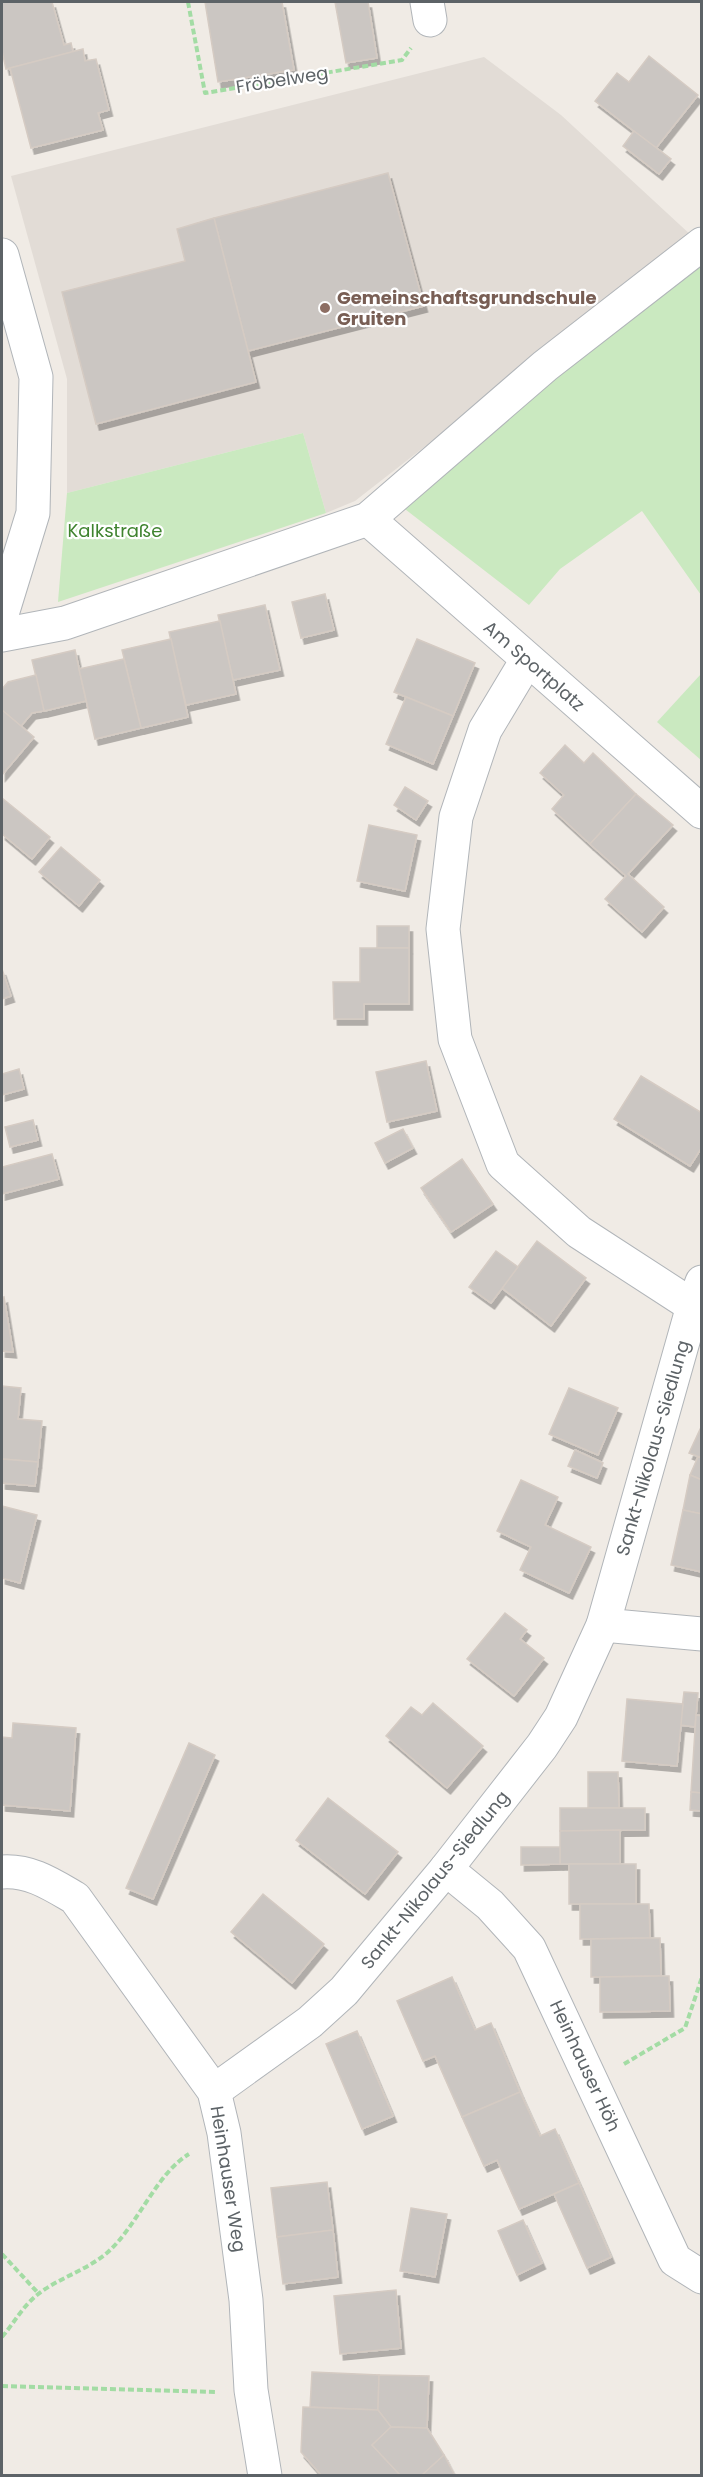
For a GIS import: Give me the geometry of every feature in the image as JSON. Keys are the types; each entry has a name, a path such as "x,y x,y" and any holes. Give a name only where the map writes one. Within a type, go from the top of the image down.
{"street":[{"path":"2,636 65,624 368,519 545,366 702,244"},
{"path":"2,255 36,377 33,513 2,614"},
{"name":"Am Sportplatz","path":"368,519 702,812"},
{"name":"Sankt-Nikolaus-Siedlung","path":"214,2091 310,2022 344,1990 446,1869 542,1746 561,1717 603,1624 697,1294 579,1232 502,1164 455,1039 443,929 456,817 484,730 527,660"},
{"path":"603,1624 702,1634"},
{"name":"Heinhauser Höh","path":"446,1869 490,1905 530,1948 675,2260 702,2277"},
{"name":"Heinhauser Weg","path":"2,1872 11,1871 42,1878 75,1898 214,2091 224,2133 246,2300 251,2390 265,2475"}],"path":[{"name":"Fröbelweg","path":"188,2 205,93 402,60 429,11"},
{"path":"593,2082 685,2028 702,1977"},
{"path":"2,2337 39,2294 84,2270 108,2252 130,2229 160,2183 185,2156 224,2133"},
{"path":"2,2254 39,2294"},
{"path":"2,2386 211,2393 251,2390"}],"shaded area":[{"name":"Gemeinschaftsgrundschule Gruiten","path":"484,57 561,115 693,237 355,501 326,513 303,433 67,493 67,379 11,176"}],"green space":[{"path":"701,259 701,595 642,511 560,569 529,605 401,506 511,413"},
{"name":"Kalkstraße","path":"303,433 326,513 58,602 67,493"},
{"path":"701,674 701,760 657,722"}],"building":[{"path":"2,2 52,2 64,45 71,43 73,52 6,69 2,51"},
{"path":"205,2 282,2 294,70 218,82"},
{"path":"335,2 368,2 377,58 346,63"},
{"path":"83,49 85,61 96,59 109,110 98,113 103,130 31,148 10,68"},
{"path":"649,56 698,95 656,148 595,101 617,73 629,82"},
{"path":"634,131 671,159 659,174 623,146"},
{"path":"388,173 424,306 248,351 214,218"},
{"path":"214,218 256,382 96,424 62,292 185,261 177,229"},
{"path":"325,594 334,630 301,638 292,602"},
{"path":"265,605 280,670 233,680 218,615"},
{"path":"220,621 236,694 186,705 169,632"},
{"path":"171,639 188,717 141,728 122,650"},
{"path":"417,639 475,663 453,716 394,692"},
{"path":"75,650 86,701 44,711 32,660"},
{"path":"124,659 141,728 95,739 79,669"},
{"path":"36,675 44,711 32,713 21,726 2,710 2,689 8,682"},
{"path":"406,697 453,716 433,764 386,744"},
{"path":"2,710 34,737 2,775"},
{"path":"565,745 584,763 593,753 636,794 590,844 552,809 564,795 540,773"},
{"path":"405,787 428,801 416,820 394,805"},
{"path":"636,794 673,825 628,874 664,907 642,932 605,899 626,876 590,844"},
{"path":"2,798 50,837 32,859 2,834"},
{"path":"369,825 417,835 405,891 357,881"},
{"path":"61,847 100,880 79,906 39,872"},
{"path":"377,926 409,926 409,948 377,948"},
{"path":"360,948 409,948 409,1004 364,1004 364,1019 334,1019 333,982 360,982"},
{"path":"2,969 11,996 2,999"},
{"path":"426,1061 437,1111 387,1122 376,1072"},
{"path":"19,1069 24,1089 2,1095 2,1074"},
{"path":"641,1076 702,1113 702,1147 690,1166 614,1119"},
{"path":"33,1120 38,1140 10,1147 5,1127"},
{"path":"403,1129 413,1148 385,1163 375,1143"},
{"path":"52,1154 59,1179 2,1194 2,1167"},
{"path":"462,1159 493,1204 451,1232 421,1188"},
{"path":"537,1241 586,1278 551,1326 502,1288"},
{"path":"496,1251 518,1267 491,1303 469,1287"},
{"path":"4,1297 13,1352 2,1351 2,1298"},
{"path":"2,1386 21,1388 18,1419 42,1421 38,1462 2,1459"},
{"path":"569,1388 618,1408 598,1455 549,1434"},
{"path":"702,1425 702,1458 689,1453"},
{"path":"575,1450 603,1463 597,1478 568,1466"},
{"path":"698,1457 702,1458 702,1480 690,1475"},
{"path":"2,1459 38,1462 35,1486 2,1483"},
{"path":"690,1475 702,1480 702,1514 683,1510"},
{"path":"521,1480 558,1497 545,1525 591,1547 569,1593 520,1570 531,1547 497,1531"},
{"path":"2,1506 37,1515 20,1583 2,1578"},
{"path":"683,1510 702,1514 702,1572 671,1565"},
{"path":"505,1613 527,1630 520,1639 544,1658 514,1696 467,1659"},
{"path":"684,1692 698,1693 695,1727 680,1725"},
{"path":"627,1699 683,1704 677,1766 622,1761"},
{"path":"433,1703 483,1746 447,1788 386,1736 411,1707 422,1715"},
{"path":"696,1715 702,1716 702,1793 691,1792"},
{"path":"13,1723 76,1728 70,1811 2,1805 2,1737 12,1738"},
{"path":"189,1743 215,1755 153,1899 126,1888"},
{"path":"588,1772 618,1772 619,1808 588,1808"},
{"path":"691,1792 702,1793 702,1811 690,1810"},
{"path":"328,1798 398,1852 365,1894 296,1840"},
{"path":"560,1808 645,1808 645,1830 560,1831"},
{"path":"620,1830 620,1864 560,1864 560,1831"},
{"path":"521,1847 560,1847 560,1864 521,1865"},
{"path":"569,1864 636,1864 636,1904 569,1904"},
{"path":"263,1894 324,1944 292,1983 231,1932"},
{"path":"580,1904 649,1904 650,1938 580,1939"},
{"path":"660,1938 661,1976 591,1977 591,1939"},
{"path":"669,1976 670,2011 600,2012 600,1977"},
{"path":"452,1977 475,2030 491,2023 520,2092 462,2117 435,2056 423,2061 397,2001"},
{"path":"357,2031 393,2116 362,2129 326,2044"},
{"path":"520,2092 540,2136 555,2129 579,2183 519,2209 497,2160 484,2166 462,2117"},
{"path":"327,2182 333,2230 277,2237 271,2188"},
{"path":"579,2183 611,2257 587,2268 554,2194"},
{"path":"411,2208 447,2214 435,2277 400,2271"},
{"path":"523,2220 542,2263 517,2275 498,2231"},
{"path":"333,2230 338,2277 283,2284 277,2237"},
{"path":"396,2290 401,2348 340,2354 334,2296"},
{"path":"312,2372 379,2375 378,2410 310,2407"},
{"path":"379,2375 429,2376 427,2428 391,2427 378,2410"},
{"path":"303,2407 378,2410 391,2427 372,2445 401,2476 322,2476 301,2452"},
{"path":"391,2427 427,2428 444,2455 421,2476 401,2476 372,2445"},
{"path":"444,2455 455,2476 421,2476"}],"place":[{"name":"Gemeinschaftsgrundschule Gruiten","path":"325,308"}]}
